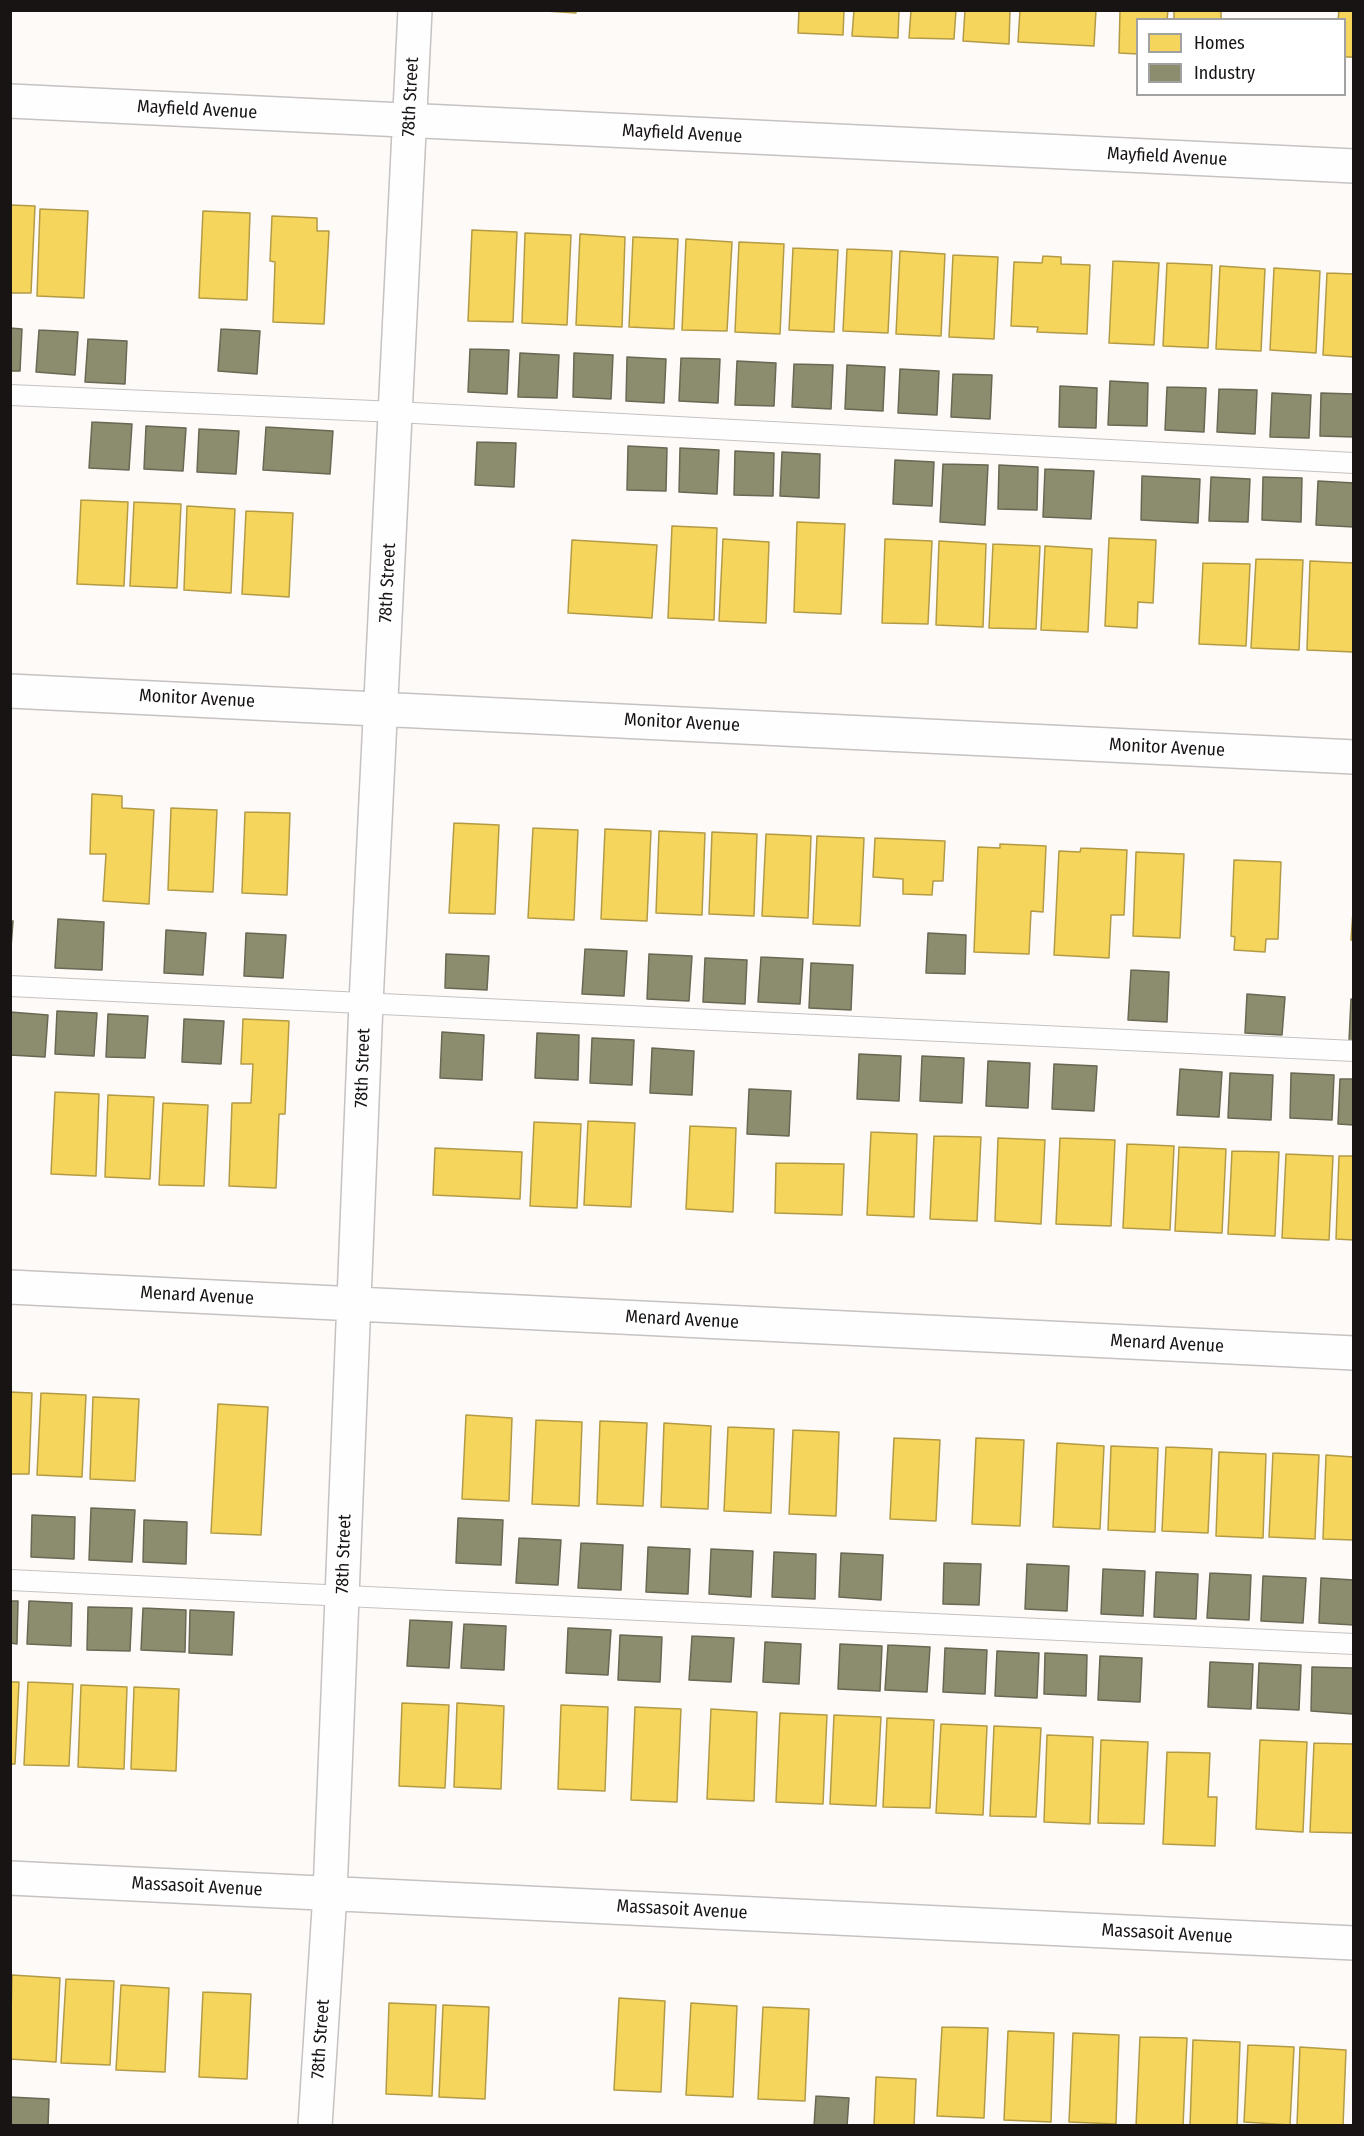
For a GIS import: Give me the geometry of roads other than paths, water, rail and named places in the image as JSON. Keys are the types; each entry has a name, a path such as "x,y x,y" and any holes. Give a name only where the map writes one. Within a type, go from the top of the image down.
{"street":[{"name":"78th Street","path":"315,2126 330,1893 366,1003 415,10"},
{"name":"Mayfield Avenue","path":"10,102 1353,166"},
{"name":"Monitor Avenue","path":"10,691 1353,757"},
{"name":"Menard Avenue","path":"10,1287 1353,1353"},
{"name":"Massasoit Avenue","path":"10,1878 1353,1943"}],"lane":[{"path":"10,395 396,412 1353,463"},
{"path":"10,986 1353,1051"},
{"path":"10,1580 1353,1644"}]}
